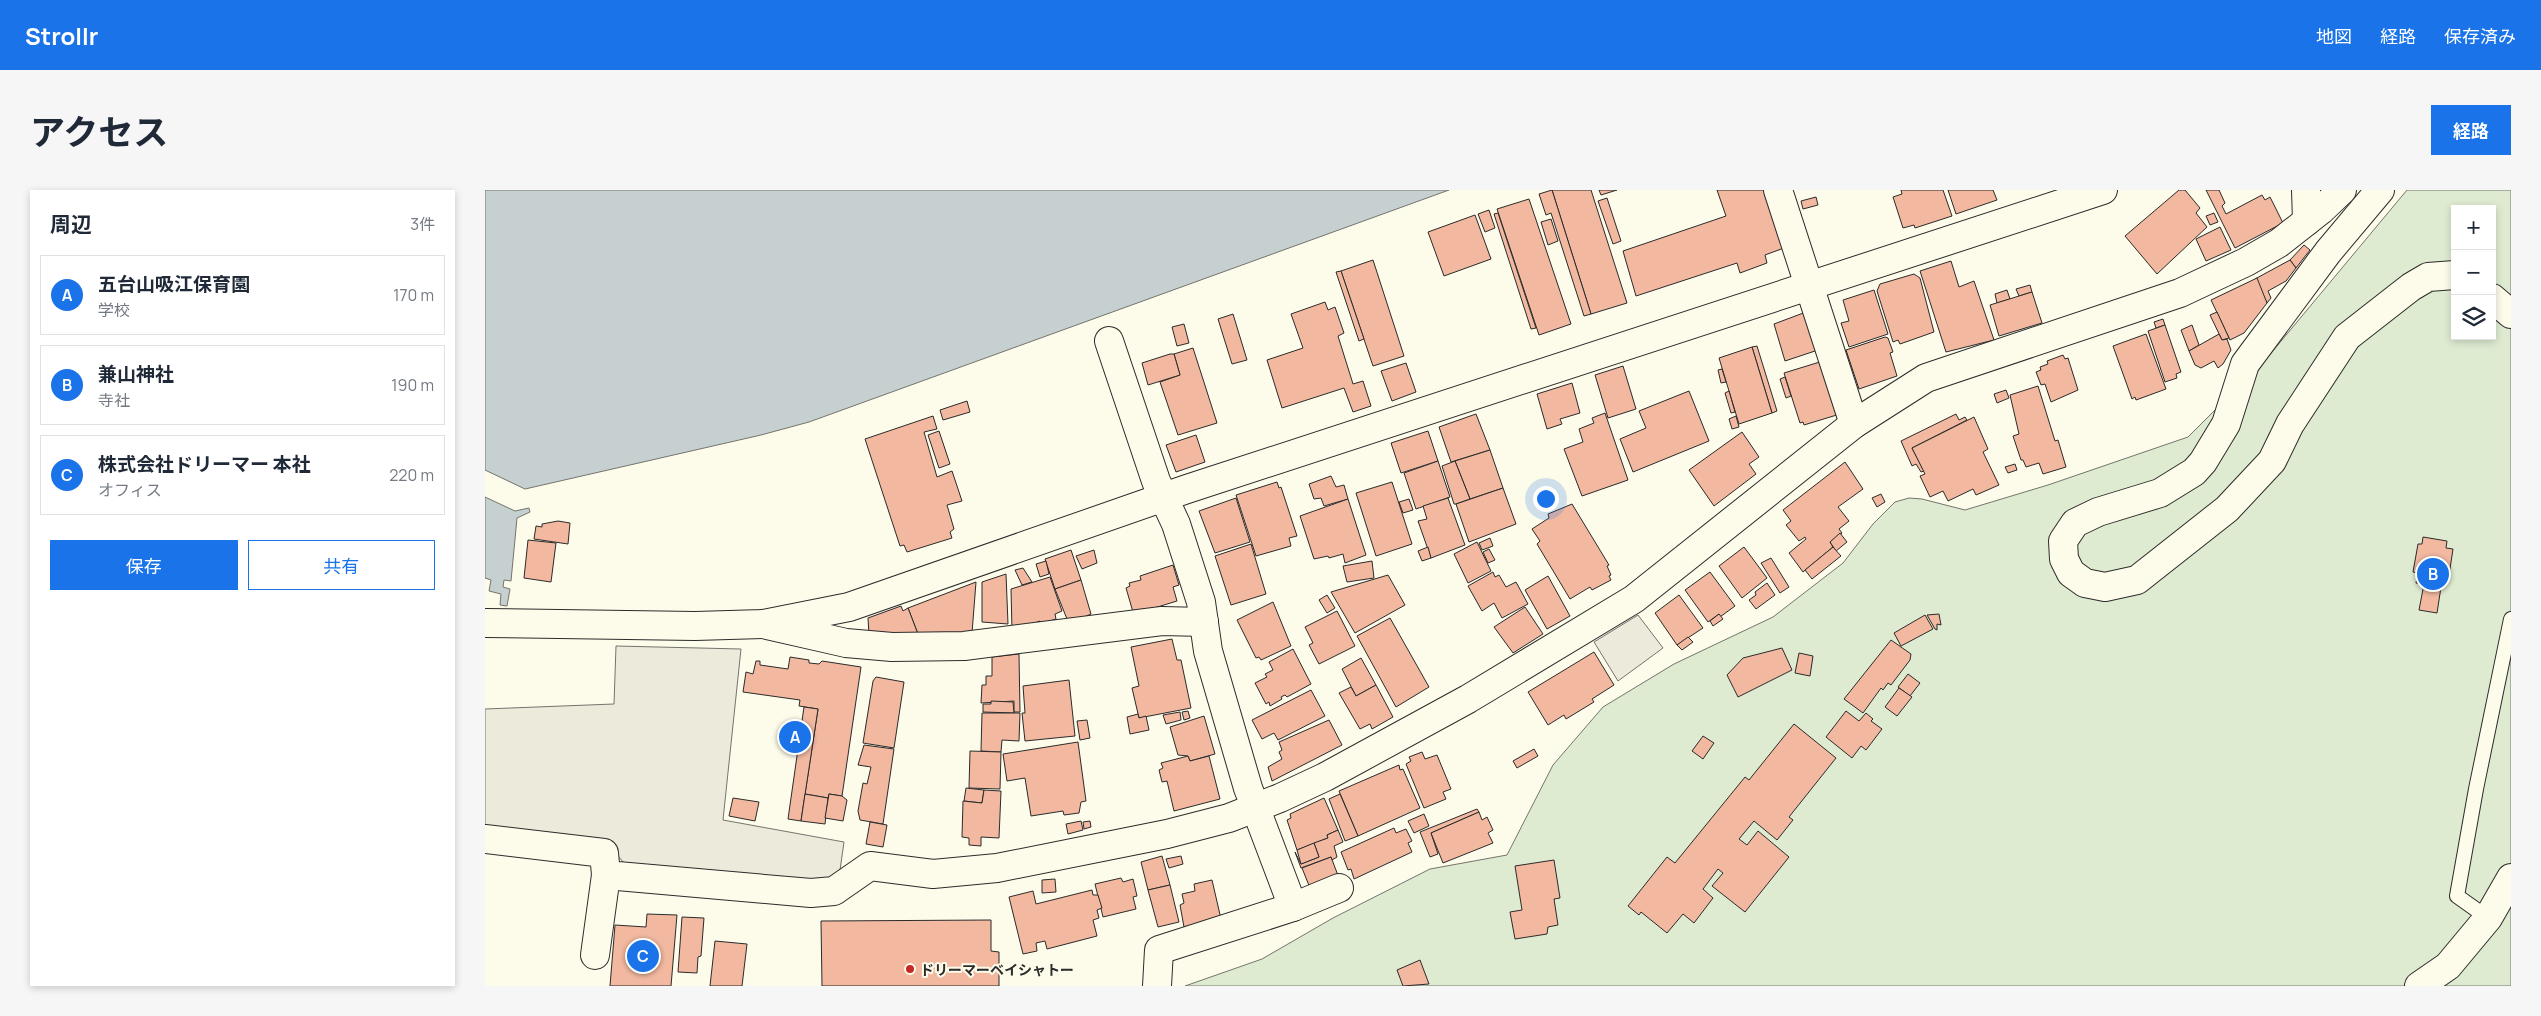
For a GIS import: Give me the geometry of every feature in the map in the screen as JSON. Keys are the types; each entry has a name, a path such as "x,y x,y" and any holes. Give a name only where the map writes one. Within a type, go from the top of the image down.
{"street":[{"path":"1777,190 1854,424"},
{"path":"485,623 695,626 763,624 849,607 1164,497 2103,190"},
{"path":"2306,190 2307,221"},
{"path":"606,875 811,893 834,891 870,866 933,874 997,868 1167,834 1255,809 1325,777 1428,721 1634,599 1854,424 1926,378 2180,293 2246,262 2279,243 2342,190"},
{"path":"2380,190 2328,252 2245,364 2226,424 2203,462 2194,472 2160,493 2098,512 2075,523 2063,541 2064,559 2071,573 2085,583 2105,587 2137,580 2227,509 2272,461 2290,424 2347,337 2411,287 2428,277 2451,276"},
{"path":"2496,301 2511,314"},
{"path":"1109,341 1164,497 1176,524 1201,602 1208,651 1255,809 1293,906"},
{"path":"763,624 846,643 932,648 964,646 1162,622 1204,622"},
{"path":"485,839 603,853 606,875 595,954"},
{"path":"2419,986 2448,966 2488,918 2511,878"},
{"path":"1157,986 1159,950 1293,906 1339,888"},
{"path":"1172,945 1173,986"}],"lane":[{"path":"2488,918 2457,896 2476,789 2511,620"}],"green space":[{"path":"2407,190 2511,190 2511,986 1185,986 1262,959 1333,918 1430,869 1507,855 1553,765 1603,707 1674,664 1773,617 1843,563 1873,524 1895,502 1909,498 1922,499 1965,510 2048,485 2188,437 2267,358"}],"shaded area":[{"path":"485,190 1449,190 809,422 761,435 525,489 485,470"},
{"path":"485,497 515,511 529,508 530,512 517,518 511,581 504,580 503,587 510,589 507,606 500,605 501,594 489,591 491,580 485,578"},
{"path":"1638,615 1663,648 1618,681 1594,642"},
{"path":"616,646 741,649 723,820 844,842 839,877 817,885 626,865 605,842 485,827 485,709 614,704"}],"building":[{"path":"1552,190 1591,190 1627,303 1591,314"},
{"path":"1552,190 1591,314 1584,316 1551,213 1546,215 1539,194"},
{"path":"1599,190 1617,190 1601,195"},
{"path":"1717,190 1765,190 1784,248 1765,255 1767,263 1740,273 1737,263 1636,296 1623,251 1726,216"},
{"path":"1901,190 1943,190 1952,216 1915,228 1914,225 1903,228 1893,197 1902,194"},
{"path":"1948,190 1993,190 1997,200 1956,214"},
{"path":"2179,190 2185,190 2200,208 2196,213 2207,227 2157,274 2125,236"},
{"path":"2206,190 2219,190 2225,203 2222,206 2226,214 2262,195 2265,200 2270,197 2283,223 2235,248"},
{"path":"1816,197 1818,205 1803,209 1801,201"},
{"path":"1607,198 1621,241 1613,244 1598,201"},
{"path":"1529,199 1571,324 1539,335 1497,209"},
{"path":"1489,210 1495,228 1485,232 1478,214"},
{"path":"1498,213 1536,328 1531,329 1494,214"},
{"path":"2214,213 2218,222 2210,225 2206,216"},
{"path":"1475,215 1491,259 1444,276 1428,232"},
{"path":"1551,219 1558,241 1548,245 1541,222"},
{"path":"2220,227 2231,250 2206,261 2196,239"},
{"path":"2304,245 2310,250 2296,268 2290,260"},
{"path":"1373,260 1404,356 1373,366 1341,271"},
{"path":"2290,260 2296,268 2286,281 2268,291 2271,298 2267,303 2255,279"},
{"path":"1951,261 1959,287 1974,281 1994,340 1946,352 1920,271"},
{"path":"1341,271 1364,339 1359,341 1336,272"},
{"path":"1914,274 1920,278 1934,332 1900,344 1898,340 1893,342 1877,291 1880,284"},
{"path":"2257,278 2267,303 2244,333 2230,340 2211,300"},
{"path":"2030,285 2032,292 2019,296 2016,289"},
{"path":"1874,290 1888,334 1849,347 1841,323 1849,321 1843,300"},
{"path":"2007,290 2010,299 1997,303 1995,294"},
{"path":"2032,292 2042,323 1999,336 1990,305"},
{"path":"1325,302 1328,310 1335,307 1344,333 1338,336 1353,384 1363,381 1371,406 1353,412 1344,388 1282,408 1267,360 1303,348 1291,314"},
{"path":"1806,312 1818,350 1785,361 1774,324"},
{"path":"2217,312 2229,338 2222,340 2210,315"},
{"path":"1233,314 1247,360 1232,364 1218,319"},
{"path":"2163,319 2165,325 2156,328 2154,322"},
{"path":"1184,324 1189,343 1177,346 1172,327"},
{"path":"2165,325 2181,372 2176,374 2177,378 2165,382 2148,331"},
{"path":"2192,325 2199,345 2189,351 2181,330"},
{"path":"2146,334 2166,389 2136,400 2135,397 2132,399 2113,346"},
{"path":"2219,334 2222,340 2227,339 2231,350 2223,364 2218,368 2214,361 2201,368 2195,365 2189,351"},
{"path":"1885,337 1888,338 1893,352 1890,353 1897,376 1859,389 1846,350"},
{"path":"1757,346 1777,411 1772,413 1752,347"},
{"path":"1752,347 1772,413 1739,424 1719,358"},
{"path":"1193,348 1217,423 1178,435 1160,382 1180,375 1174,354"},
{"path":"1174,354 1180,375 1148,385 1142,363"},
{"path":"2063,355 2065,359 2068,358 2078,390 2051,402 2045,384 2041,385 2036,372 2041,370 2040,367 2048,364 2047,361"},
{"path":"1823,361 1840,414 1804,425 1803,422 1800,423 1784,373"},
{"path":"1406,363 1416,392 1392,401 1381,371"},
{"path":"1623,366 1636,409 1608,418 1595,375"},
{"path":"1722,369 1726,382 1721,383 1718,370"},
{"path":"1785,377 1791,396 1786,398 1780,379"},
{"path":"1572,383 1580,413 1560,419 1562,424 1547,429 1537,394"},
{"path":"2038,386 2055,441 2058,440 2066,467 2043,474 2039,463 2026,467 2023,460 2021,460 2013,436 2019,434 2010,395"},
{"path":"2006,390 2009,398 1997,403 1994,394"},
{"path":"1689,391 1709,441 1633,472 1620,439 1646,428 1639,411"},
{"path":"1729,391 1735,412 1731,413 1725,393"},
{"path":"967,401 970,412 943,420 940,410"},
{"path":"1605,413 1628,480 1582,496 1564,449 1583,442 1579,429 1594,423 1592,418"},
{"path":"1476,414 1490,450 1451,462 1439,427"},
{"path":"1956,414 1959,420 1965,417 1967,420 1912,448 1924,471 1921,472 1916,464 1912,466 1901,441"},
{"path":"933,416 937,429 924,432 937,477 952,471 962,501 947,505 954,529 950,532 952,538 907,552 904,545 900,546 865,439"},
{"path":"1736,416 1739,427 1732,429 1729,419"},
{"path":"1974,417 1988,449 1983,452 1999,485 1976,495 1973,489 1948,501 1943,491 1930,497 1920,476 1925,474 1912,448"},
{"path":"939,431 950,464 939,468 928,435"},
{"path":"1428,431 1438,461 1401,473 1391,443"},
{"path":"1742,432 1759,457 1749,464 1756,474 1714,506 1689,470"},
{"path":"1196,435 1205,462 1176,472 1166,445"},
{"path":"1490,450 1503,488 1470,499 1455,461"},
{"path":"1438,461 1450,497 1416,509 1404,473"},
{"path":"1455,461 1470,499 1454,504 1442,466"},
{"path":"1845,462 1863,489 1838,507 1849,521 1839,529 1842,533 1830,542 1833,547 1803,572 1789,553 1806,539 1805,537 1799,541 1786,525 1791,521 1783,510"},
{"path":"2015,464 2017,470 2008,473 2005,467"},
{"path":"1331,476 1336,487 1344,485 1348,499 1324,506 1321,498 1314,499 1309,484"},
{"path":"1277,482 1279,488 1281,487 1297,536 1289,538 1291,546 1256,556 1236,495"},
{"path":"1392,482 1412,544 1376,556 1356,493"},
{"path":"1503,488 1516,524 1469,542 1456,504"},
{"path":"1881,494 1885,502 1877,507 1872,498"},
{"path":"1236,498 1250,542 1215,553 1199,511"},
{"path":"1448,498 1465,545 1431,558 1418,521 1427,519 1423,506"},
{"path":"1348,499 1366,555 1345,563 1343,554 1329,558 1328,556 1314,559 1300,516"},
{"path":"1409,499 1413,510 1403,513 1399,502"},
{"path":"1572,504 1609,565 1607,566 1611,580 1592,590 1590,587 1570,599 1537,544 1540,541 1532,529 1549,518 1548,514"},
{"path":"558,521 570,523 568,544 534,539 536,526 542,527 542,524"},
{"path":"1840,533 1847,542 1836,551 1830,542"},
{"path":"2423,537 2447,541 2446,548 2453,549 2449,575 2441,587 2437,613 2419,610 2424,584 2416,583 2418,573 2413,572 2418,544 2422,544"},
{"path":"1490,538 1493,546 1482,550 1479,543"},
{"path":"528,540 556,543 551,582 524,578"},
{"path":"1477,542 1491,571 1468,583 1454,554"},
{"path":"1251,544 1266,594 1231,605 1215,556"},
{"path":"1428,547 1431,558 1422,561 1418,551"},
{"path":"1744,547 1767,578 1742,598 1719,566"},
{"path":"1833,547 1841,556 1812,579 1805,570"},
{"path":"1489,549 1495,560 1488,563 1483,552"},
{"path":"1071,550 1081,580 1055,589 1045,559"},
{"path":"1094,550 1097,563 1082,569 1076,556"},
{"path":"1771,558 1789,587 1780,593 1761,563"},
{"path":"1046,561 1049,574 1040,577 1036,564"},
{"path":"1372,561 1374,578 1347,582 1343,566"},
{"path":"1173,565 1179,585 1173,587 1177,601 1138,613 1133,612 1126,588 1130,586 1129,583 1141,580 1140,576"},
{"path":"1023,568 1032,582 1022,585 1015,570"},
{"path":"1493,572 1495,577 1499,575 1506,587 1516,582 1528,604 1502,618 1494,603 1482,611 1468,586"},
{"path":"1710,572 1735,606 1720,617 1719,614 1708,622 1685,590"},
{"path":"1006,574 1008,624 982,622 982,582"},
{"path":"1388,575 1405,605 1355,633 1331,592"},
{"path":"1548,576 1570,616 1547,629 1525,590"},
{"path":"1050,577 1062,611 1055,614 1056,619 1040,624 1040,621 1012,631 1011,589"},
{"path":"1081,580 1091,614 1069,624 1055,589"},
{"path":"976,582 972,633 918,634 908,608"},
{"path":"1767,583 1775,595 1756,609 1749,600 1756,595 1755,592"},
{"path":"1327,595 1335,608 1327,613 1319,600"},
{"path":"1679,595 1703,628 1677,645 1655,613"},
{"path":"1273,602 1291,646 1261,660 1259,657 1256,658 1237,620"},
{"path":"901,606 903,611 908,608 918,634 869,635 868,618"},
{"path":"1525,607 1543,634 1513,653 1494,627"},
{"path":"1337,611 1355,646 1319,664 1309,645 1313,643 1305,627"},
{"path":"1719,614 1723,619 1713,626 1710,621"},
{"path":"1939,614 1941,625 1937,624 1937,630 1927,615"},
{"path":"1925,615 1933,629 1901,646 1894,633"},
{"path":"1390,618 1429,687 1396,707 1357,636"},
{"path":"1688,637 1693,642 1682,650 1677,645"},
{"path":"1172,639 1177,660 1181,660 1191,708 1139,718 1132,688 1139,686 1131,647"},
{"path":"1891,640 1911,654 1910,660 1891,685 1888,683 1883,690 1881,688 1863,713 1844,699"},
{"path":"1782,648 1792,670 1738,697 1727,675 1743,658"},
{"path":"1293,649 1311,684 1287,697 1285,695 1281,697 1282,699 1270,706 1269,702 1266,704 1255,683 1267,677 1265,674 1273,670 1269,662"},
{"path":"1594,652 1614,685 1592,699 1594,702 1566,719 1564,715 1548,725 1528,692"},
{"path":"1799,653 1813,656 1810,676 1795,673"},
{"path":"1019,654 1020,712 1014,712 1014,701 981,703 982,685 986,685 986,676 992,676 992,657"},
{"path":"790,657 809,660 809,663 819,664 822,661 861,667 842,796 829,794 828,798 805,794 818,709 799,706 800,700 743,692 746,672 753,674 756,661 760,661 760,665 788,669"},
{"path":"1361,658 1376,685 1356,696 1342,669"},
{"path":"1908,674 1920,683 1910,696 1898,687"},
{"path":"876,677 904,682 894,748 863,743 873,681"},
{"path":"1069,680 1075,736 1025,741 1022,713 1025,713 1023,686"},
{"path":"1376,685 1393,717 1372,729 1370,724 1360,729 1339,693 1351,687 1356,696"},
{"path":"1899,688 1912,697 1897,716 1885,707"},
{"path":"1311,690 1325,716 1278,740 1274,733 1262,739 1252,720"},
{"path":"991,701 1013,702 1014,713 983,712 983,704 991,704"},
{"path":"804,707 818,709 801,821 788,819"},
{"path":"1188,711 1190,718 1184,720 1182,712"},
{"path":"1846,711 1859,721 1866,713 1873,719 1871,721 1882,729 1866,750 1861,746 1852,758 1826,737"},
{"path":"1180,712 1181,720 1166,724 1163,715"},
{"path":"982,713 1020,713 1019,741 1002,740 1001,752 981,751"},
{"path":"1138,714 1139,718 1146,716 1149,730 1130,734 1127,717"},
{"path":"1204,716 1215,754 1190,761 1188,756 1178,755 1170,727"},
{"path":"1087,720 1090,738 1080,740 1077,721"},
{"path":"1329,720 1342,745 1272,781 1268,767 1282,759 1279,752 1282,750 1279,742"},
{"path":"1794,724 1836,758 1789,817 1793,820 1777,840 1754,821 1739,839 1747,845 1758,831 1789,857 1745,912 1712,886 1723,873 1718,869 1703,889 1713,898 1694,923 1683,914 1667,933 1641,912 1639,915 1628,906 1667,857 1675,863 1745,777 1749,780"},
{"path":"1703,736 1714,743 1703,759 1692,751"},
{"path":"1078,742 1086,801 1081,802 1079,813 1064,815 1063,811 1031,816 1025,778 1007,781 1003,754"},
{"path":"864,745 894,749 883,824 860,820 858,811 863,783 867,784 871,767 858,765"},
{"path":"1534,749 1538,756 1517,768 1513,761"},
{"path":"970,751 1001,752 1000,789 969,788"},
{"path":"1422,752 1425,759 1437,755 1451,789 1443,792 1446,799 1424,808 1406,764 1411,761 1409,757"},
{"path":"1188,756 1190,761 1209,756 1220,799 1174,811 1167,781 1162,782 1159,770 1163,768 1161,763"},
{"path":"1399,765 1400,770 1403,769 1420,808 1358,836 1339,791"},
{"path":"966,788 984,790 982,803 964,801"},
{"path":"984,790 1001,791 999,838 981,837 981,846 969,845 969,838 962,837 963,801 982,803"},
{"path":"805,794 828,798 825,824 801,821"},
{"path":"829,794 842,796 847,800 843,821 825,818"},
{"path":"1340,794 1358,836 1345,841 1329,799"},
{"path":"733,798 759,802 755,821 729,816"},
{"path":"1324,798 1338,830 1327,835 1328,838 1297,850 1287,820 1291,818 1290,814"},
{"path":"1477,809 1479,812 1431,833 1438,854 1430,857 1420,832"},
{"path":"1479,812 1482,820 1487,817 1493,830 1488,833 1493,843 1443,863 1431,833"},
{"path":"1424,814 1429,826 1414,833 1408,821"},
{"path":"1081,821 1083,830 1068,834 1066,824"},
{"path":"1090,821 1091,827 1084,829 1083,822"},
{"path":"870,822 887,825 883,847 866,844"},
{"path":"1394,828 1396,833 1406,829 1412,841 1408,843 1412,852 1354,879 1351,869 1348,870 1341,852"},
{"path":"1338,830 1343,842 1334,846 1337,857 1332,860 1331,857 1301,868 1295,852 1301,864 1319,857 1314,843 1328,838 1327,835"},
{"path":"1314,843 1319,857 1301,864 1297,850"},
{"path":"1162,856 1170,885 1148,890 1141,862"},
{"path":"1181,856 1183,864 1169,868 1166,859"},
{"path":"1331,857 1339,878 1310,888 1302,868"},
{"path":"1554,860 1560,898 1554,899 1558,925 1548,927 1547,934 1515,939 1510,912 1522,910 1515,866"},
{"path":"1121,878 1123,882 1133,879 1137,896 1133,897 1136,909 1103,917 1095,884"},
{"path":"1055,879 1056,892 1042,893 1042,880"},
{"path":"1212,880 1221,919 1184,927 1180,905 1184,903 1182,894 1195,891 1194,884"},
{"path":"1170,885 1179,922 1158,927 1148,890"},
{"path":"1092,890 1093,895 1098,895 1102,908 1097,910 1099,918 1093,920 1097,936 1047,949 1045,941 1036,943 1037,951 1023,954 1009,897 1033,891 1036,904"},
{"path":"647,914 677,915 671,986 610,986 615,925 646,927"},
{"path":"682,917 704,918 701,956 698,957 697,973 678,972"},
{"name":"ドリーマーベイシャトー","path":"991,920 991,951 999,952 999,986 822,986 821,921"},
{"path":"715,941 747,944 742,986 710,986"},
{"path":"1420,960 1429,984 1403,986 1397,970"}],"place":[{"name":"兼山神社","path":"2433,574"},
{"name":"五台山吸江保育園","path":"795,737"},
{"name":"株式会社ドリーマー 本社","path":"643,956"},
{"name":"ドリーマーベイシャトー","path":"910,969"}]}
